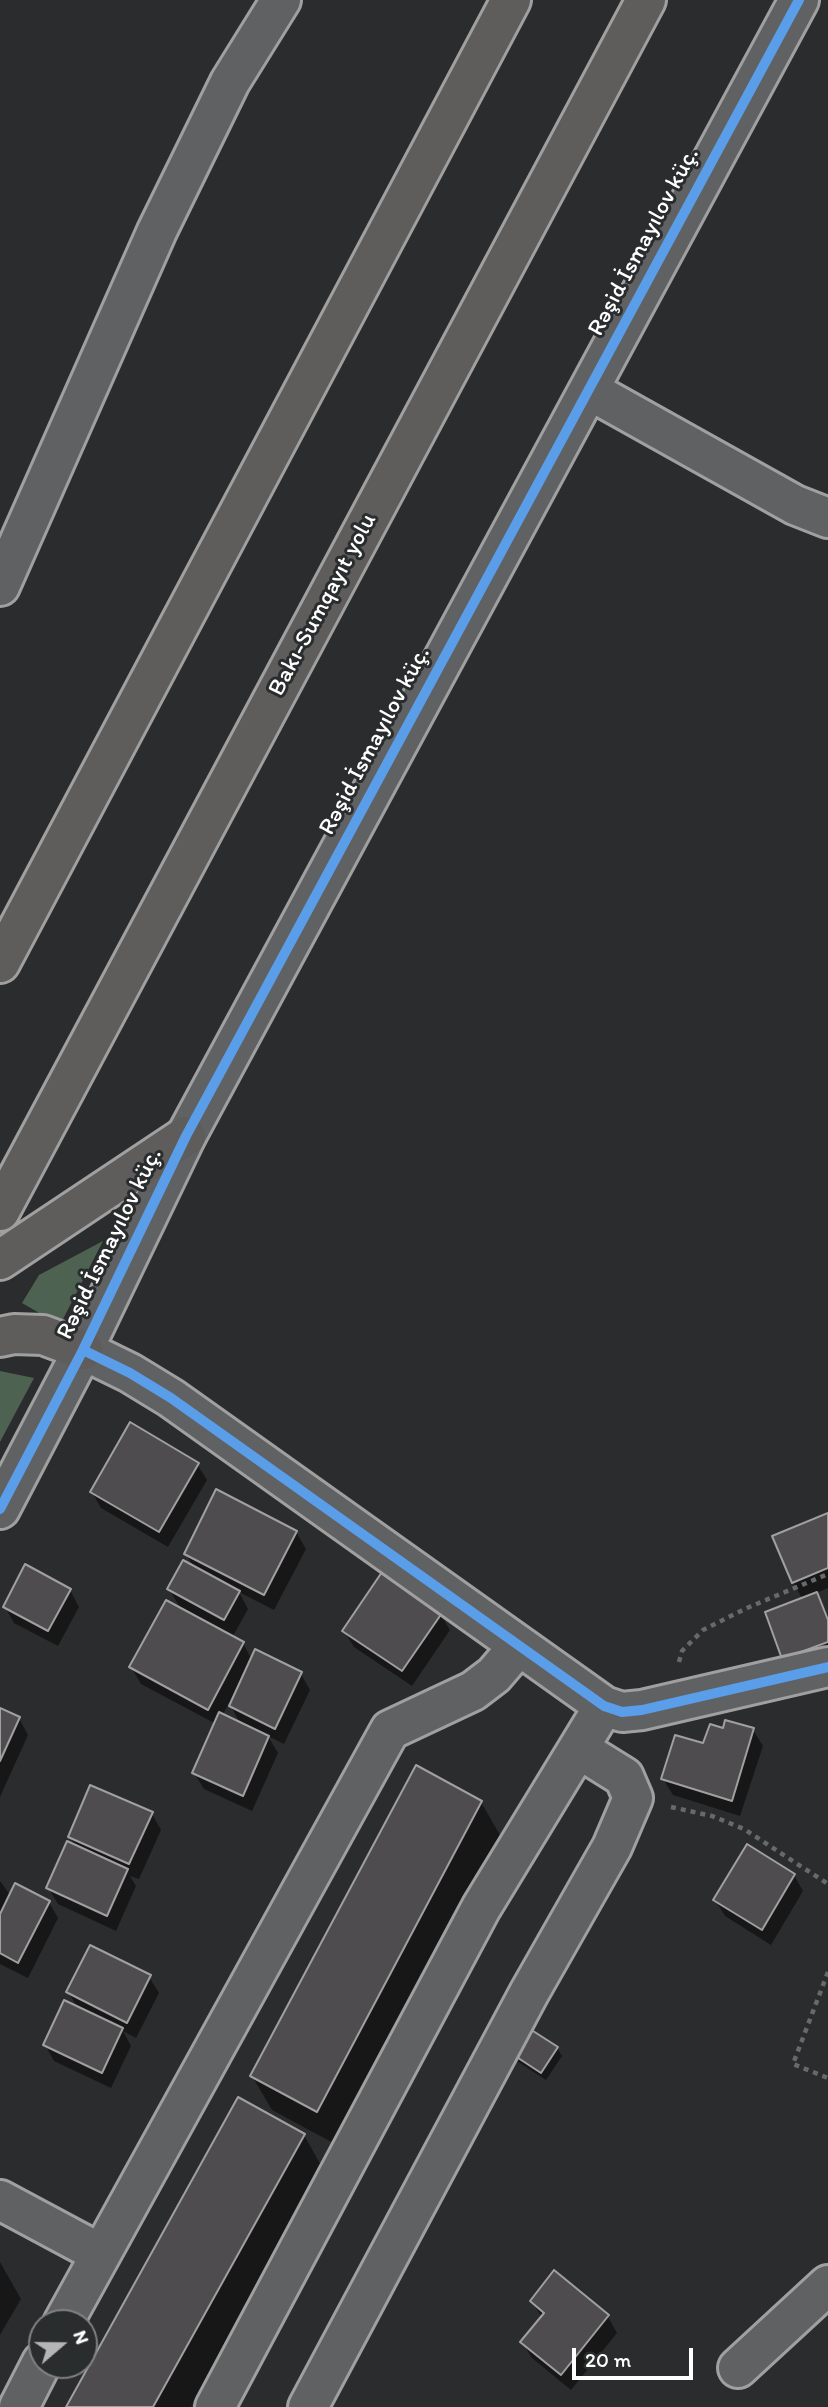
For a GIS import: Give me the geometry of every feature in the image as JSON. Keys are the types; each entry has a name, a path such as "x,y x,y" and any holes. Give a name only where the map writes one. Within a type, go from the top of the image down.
{"highway":[{"path":"0,963 511,0"},
{"name":"Bakı-Sumqayıt yolu","path":"0,1211 646,0"},
{"path":"0,1260 186,1136"},
{"path":"0,1337 14,1334 43,1335 83,1350"}],"street":[{"path":"0,586 157,231 230,82 281,0"},
{"name":"Rəşid İsmayılov küç.","path":"0,1509 83,1350 186,1136 799,0"},
{"path":"589,390 795,505 828,517"},
{"path":"83,1350 130,1373 171,1398 604,1706 622,1712 674,1703 828,1667"},
{"path":"70,2309 390,1730 473,1692 494,1675 518,1647"},
{"path":"215,2407 481,1908 604,1706"},
{"path":"308,2407 529,1993 612,1847 633,1798 624,1776 579,1749"},
{"path":"0,2200 99,2253"},
{"path":"738,2368 828,2285"},
{"path":"19,2407 33,2379"}],"path":[{"path":"674,1703 674,1676 682,1651 703,1630 828,1574"},
{"path":"633,1798 712,1816 744,1829 828,1884"},
{"path":"828,1972 793,2064 828,2078"}],"green space":[{"path":"103,1241 60,1325 22,1303 39,1275"},
{"path":"0,1371 34,1378 0,1442"}],"building":[{"path":"130,1422 199,1463 159,1532 90,1492"},
{"path":"216,1489 297,1531 264,1595 184,1554"},
{"path":"828,1513 828,1568 792,1583 772,1536"},
{"path":"183,1560 240,1591 224,1620 167,1589"},
{"path":"25,1564 71,1589 48,1631 3,1607"},
{"path":"382,1572 442,1613 402,1671 342,1631"},
{"path":"817,1592 828,1620 828,1642 782,1659 765,1612"},
{"path":"166,1600 244,1642 208,1710 129,1667"},
{"path":"255,1649 302,1672 275,1729 229,1706"},
{"path":"0,1708 20,1717 0,1761"},
{"path":"219,1712 269,1736 243,1796 192,1773"},
{"path":"725,1720 754,1728 732,1801 661,1779 675,1735 703,1743 710,1724 723,1728"},
{"path":"416,1765 482,1801 317,2112 250,2076"},
{"path":"90,1785 153,1812 129,1864 68,1837"},
{"path":"67,1841 128,1869 107,1916 46,1888"},
{"path":"747,1844 795,1874 762,1930 713,1900"},
{"path":"15,1883 50,1901 18,1963 0,1953 0,1914"},
{"path":"90,1945 151,1975 127,2023 66,1992"},
{"path":"64,2000 123,2028 102,2073 43,2045"},
{"path":"519,2022 558,2047 541,2073 503,2048"},
{"path":"238,2097 305,2134 153,2407 66,2407 82,2379 98,2379 98,2349"},
{"path":"554,2270 609,2315 561,2375 520,2342 544,2313 530,2301"}],"cycle path":[{"path":"0,1509 83,1350 186,1136 799,0"},
{"path":"83,1350 130,1373 171,1398 604,1706 622,1712 642,1710 828,1667"}]}
